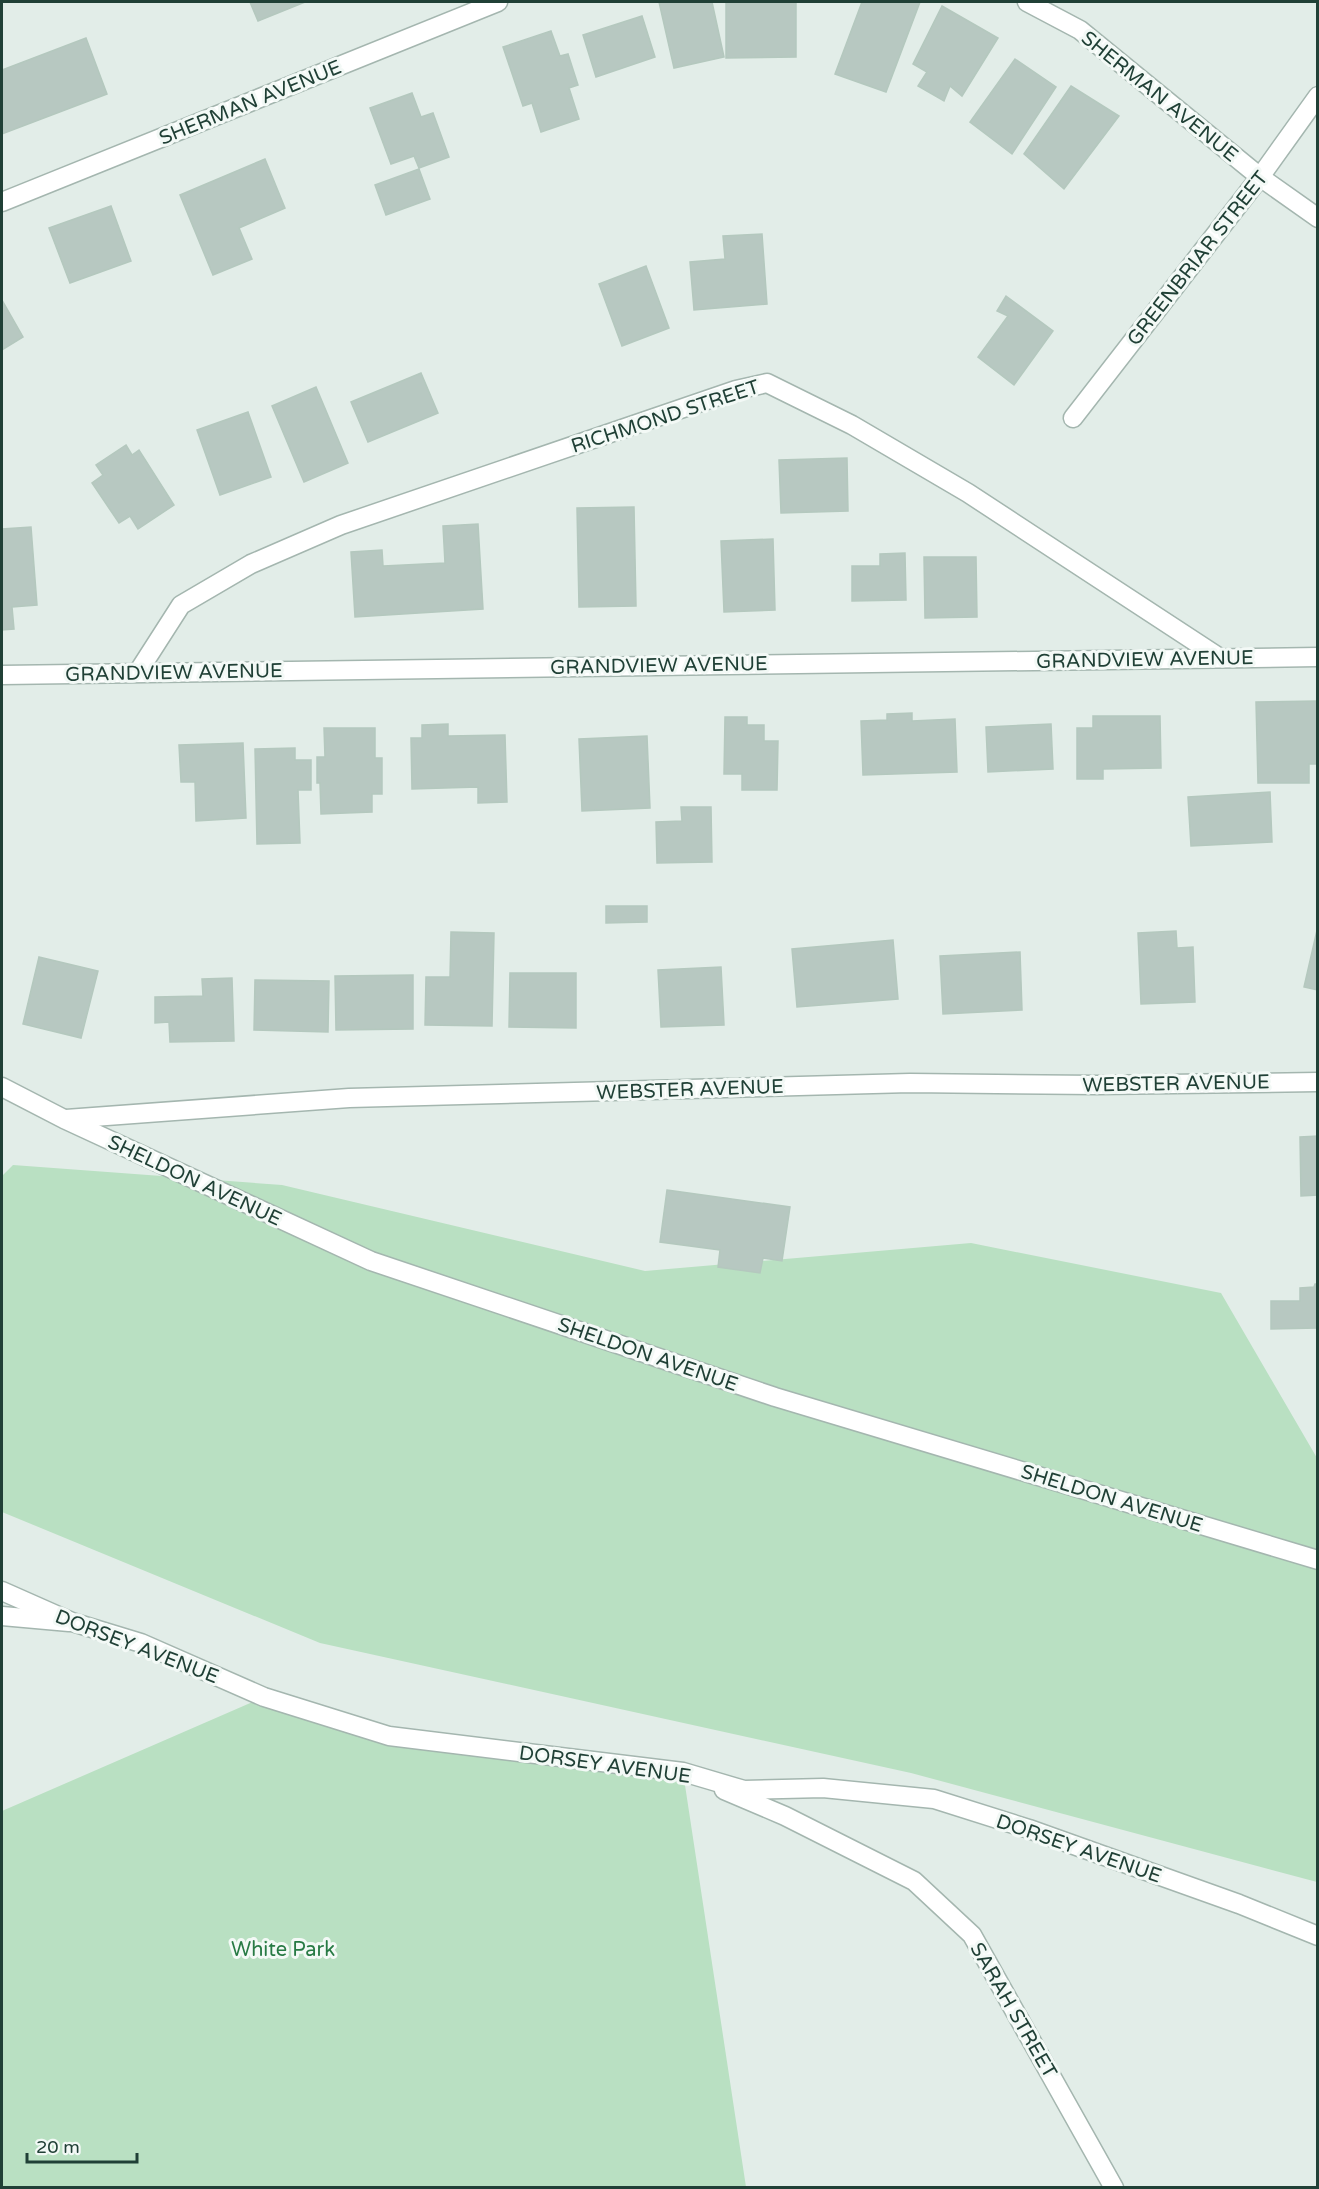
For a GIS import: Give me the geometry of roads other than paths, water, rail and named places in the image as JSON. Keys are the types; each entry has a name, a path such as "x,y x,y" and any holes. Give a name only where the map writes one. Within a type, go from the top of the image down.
{"street":[{"name":"SHERMAN AVENUE","path":"2,202 498,2"},
{"name":"SHERMAN AVENUE","path":"1027,2 1080,30 1260,177 1317,218"},
{"name":"GREENBRIAR STREET","path":"1074,418 1260,177 1317,96"},
{"name":"RICHMOND STREET","path":"138,672 181,605 251,564 341,525 736,390 767,382 852,425 968,493 1220,658"},
{"name":"GRANDVIEW AVENUE","path":"2,675 1317,657"},
{"name":"WEBSTER AVENUE","path":"64,1119 349,1098 909,1083 1097,1085 1317,1082"},
{"name":"SHELDON AVENUE","path":"2,1087 64,1119 371,1262 775,1397 1317,1560"},
{"name":"DORSEY AVENUE","path":"2,1591 72,1622 141,1643 264,1697 388,1736 683,1772 744,1790 823,1788 934,1799 1029,1829 1239,1905 1317,1936"},
{"path":"2,1617 72,1622"},
{"name":"SARAH STREET","path":"683,1772 785,1816 914,1881 972,1935 1114,2187"}],"park label":[{"name":"White Park","path":"283,1949"}]}
